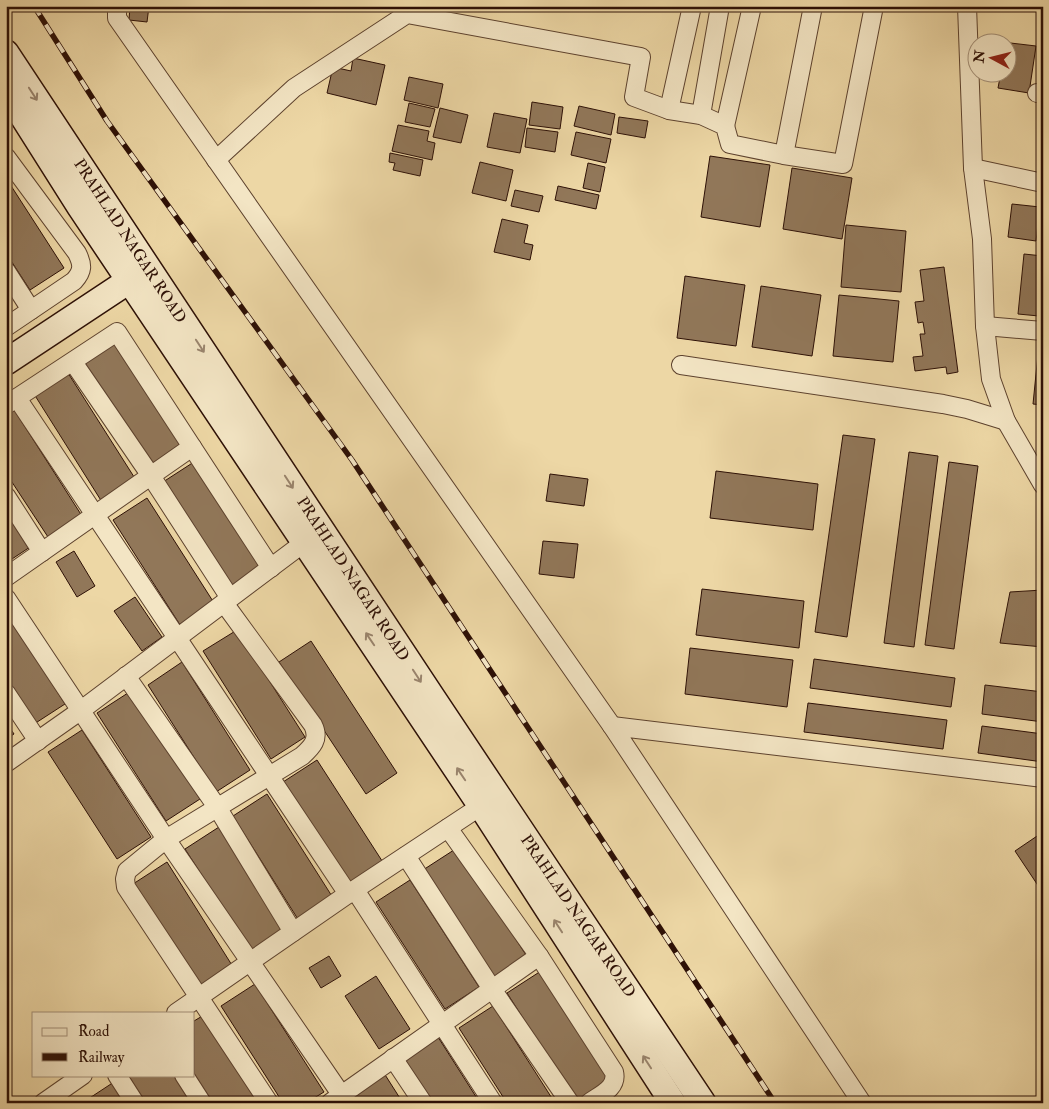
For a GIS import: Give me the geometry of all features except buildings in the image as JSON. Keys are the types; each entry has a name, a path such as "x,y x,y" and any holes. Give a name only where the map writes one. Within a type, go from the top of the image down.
{"street":[{"path":"117,6 117,18 612,726 862,1103"},
{"path":"669,110 692,6"},
{"path":"700,115 720,6"},
{"path":"752,6 725,126 730,144 843,164 874,6"},
{"path":"784,155 813,6"},
{"path":"967,6 973,168 982,239 985,326 990,379 1006,421 1043,485"},
{"path":"216,160 294,88 408,14 641,57 634,97 669,110 700,115 725,126"},
{"name":"PRAHLAD NAGAR ROAD","path":"6,53 313,536 489,800 703,1103"},
{"name":"PRAHLAD NAGAR ROAD","path":"6,90 80,207 130,280 313,536"},
{"path":"6,157 82,262 81,273 74,281 6,327"},
{"path":"973,168 1043,183"},
{"path":"6,271 31,310"},
{"path":"6,362 130,280"},
{"path":"985,326 1043,331"},
{"path":"271,568 117,332 12,402 95,515 268,777 352,892 493,1103"},
{"path":"73,362 150,476 227,601 316,732 317,737 309,750 166,839 127,871 125,879 126,887 269,1103"},
{"path":"680,365 943,404 1006,421"},
{"path":"6,577 192,447"},
{"path":"6,496 42,552"},
{"path":"6,763 80,711 313,536"},
{"path":"6,598 250,962 339,1100 393,1058 539,956"},
{"path":"126,676 217,807 293,932"},
{"path":"6,693 38,741"},
{"path":"612,726 1043,778"},
{"path":"178,1012 489,800"},
{"name":"PRAHLAD NAGAR ROAD","path":"489,800 673,1103"},
{"path":"448,828 539,956 614,1072 615,1082 611,1087 589,1103"},
{"path":"406,856 492,989 570,1103"},
{"path":"393,1058 423,1103"},
{"path":"53,1100 82,1076"},
{"path":"118,1076 135,1103"},
{"path":"185,1076 202,1103"}],"railway":[{"path":"34,6 107,121 352,460 775,1103"}]}
